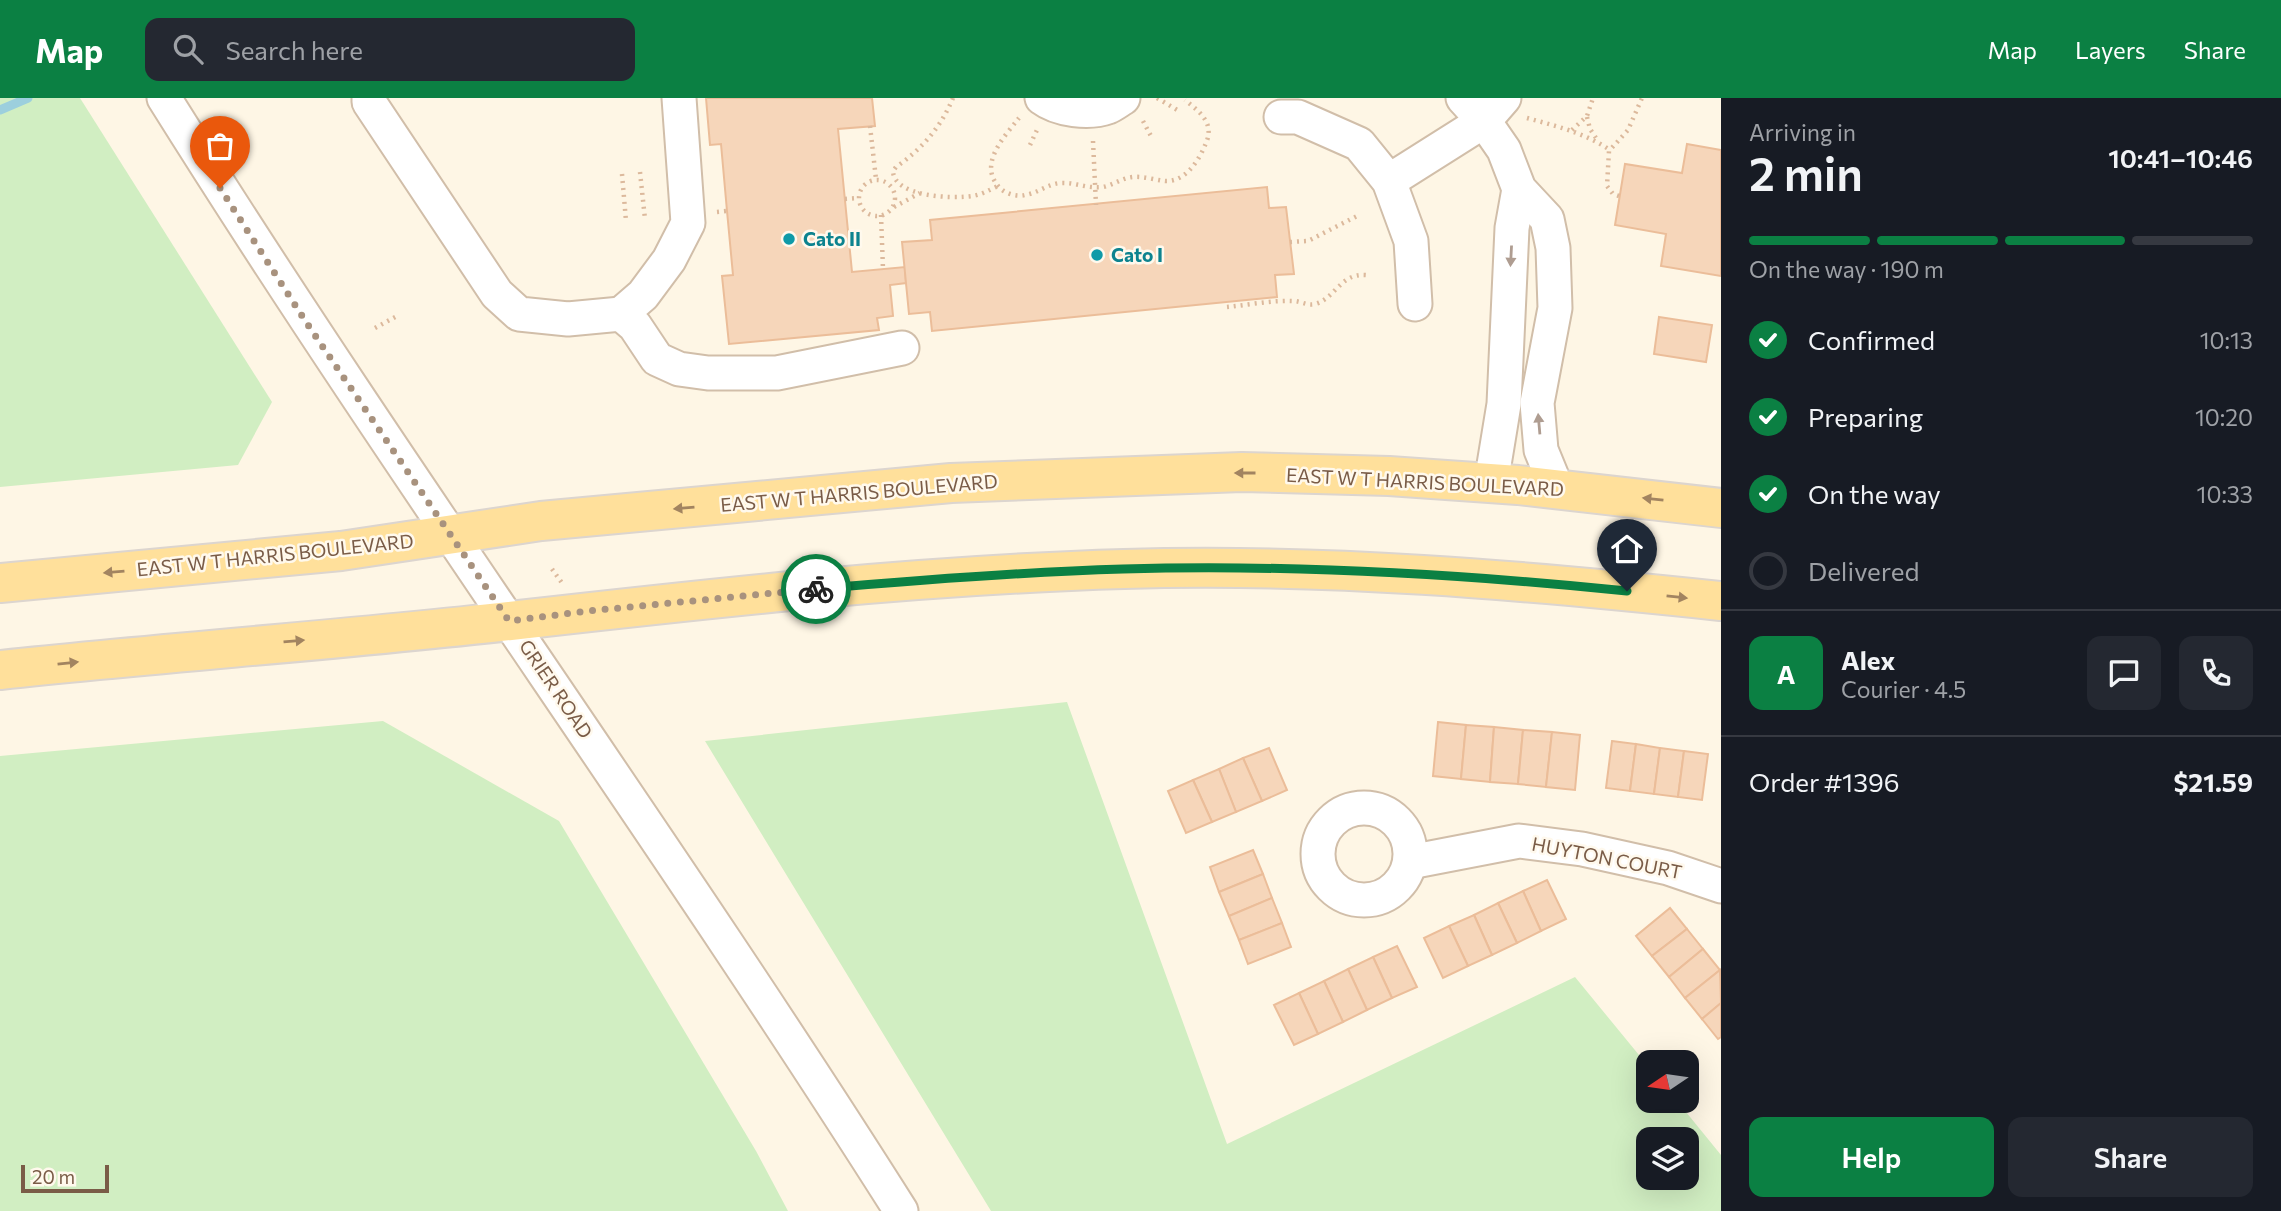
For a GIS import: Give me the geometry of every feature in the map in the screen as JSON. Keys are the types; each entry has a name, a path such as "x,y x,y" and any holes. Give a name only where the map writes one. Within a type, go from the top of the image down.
{"main road":[{"name":"EAST W T HARRIS BOULEVARD","path":"0,583 341,551 541,521 951,483 1242,472 1490,483 1721,508"},
{"path":"0,670 825,589 984,576 1125,569 1326,569 1439,575 1721,601"}],"street":[{"name":"GRIER ROAD","path":"164,98 306,322 687,883 901,1211"},
{"path":"369,98 376,114 497,294 519,314 568,319 621,314 643,295 669,260 688,223 678,98"},
{"path":"1042,98 1074,110 1108,107 1123,98"},
{"path":"1389,181 1495,109 1504,150 1519,189 1547,219 1553,248 1555,308 1537,402 1541,450 1557,489"},
{"path":"1281,117 1298,117 1359,144 1389,181 1411,241 1415,303"},
{"path":"1490,483 1504,404 1512,228 1519,189"},
{"path":"621,314 635,326 657,359 679,369 708,373 777,373 902,348"},
{"name":"HUYTON COURT","path":"1410,862 1519,841 1582,849 1668,868 1721,886"}],"path":[{"path":"953,98 930,138 893,171 897,184 921,193 971,196 998,186"},
{"path":"1157,98 1179,111"},
{"path":"1571,131 1587,116 1593,98"},
{"path":"1619,196 1613,194 1607,186 1610,150 1628,130 1642,98"},
{"path":"1008,132 991,168 998,186 1013,195 1023,196 1059,183 1083,188 1104,187 1129,177 1172,181 1194,166 1208,139 1208,130 1202,114 1185,100"},
{"path":"1495,109 1571,131 1599,142 1610,150"},
{"path":"1587,116 1590,129 1599,142"},
{"path":"870,126 876,180"},
{"path":"1092,133 1096,205"},
{"path":"640,173 645,219"},
{"path":"622,174 626,221"},
{"path":"890,209 895,199 887,183 876,180 864,184 859,198 864,211 870,214 881,215 921,193"},
{"path":"891,187 897,184"},
{"path":"845,199 859,198"},
{"path":"881,215 883,269"},
{"path":"1290,242 1308,241 1357,216"},
{"path":"1227,307 1292,301 1312,305 1357,274 1366,275"},
{"path":"375,328 397,316"}],"green space":[{"path":"0,98 80,98 272,402 238,465 0,487"},
{"path":"1067,702 1227,1144 1575,977 1636,1051 1636,1113 1687,1113 1698,1127 1636,1127 1636,1190 1699,1190 1699,1128 1721,1155 1721,1211 991,1211 705,741"},
{"path":"383,721 559,821 756,1151 788,1211 0,1211 0,756"}],"building":[{"name":"Cato II","path":"706,98 872,98 875,126 838,129 852,272 905,267 906,283 890,285 893,316 877,318 879,330 729,344 722,276 733,275 721,144 710,145"},
{"path":"1687,144 1721,150 1721,276 1661,266 1666,234 1615,225 1625,164 1682,173"},
{"name":"Cato I","path":"1267,187 1269,208 1286,207 1294,274 1275,275 1277,297 932,331 930,312 909,314 902,242 932,240 930,220"},
{"path":"1659,317 1712,325 1706,362 1654,354"},
{"path":"1438,722 1466,725 1461,779 1433,776"},
{"path":"1466,725 1494,727 1490,782 1461,779"},
{"path":"1494,727 1523,730 1518,784 1490,782"},
{"path":"1523,730 1552,732 1546,787 1518,784"},
{"path":"1552,732 1580,735 1575,790 1546,787"},
{"path":"1612,741 1636,744 1630,791 1606,788"},
{"path":"1636,744 1660,748 1654,794 1630,791"},
{"path":"1269,748 1287,790 1262,801 1243,758"},
{"path":"1660,748 1684,751 1678,797 1654,794"},
{"path":"1684,751 1708,754 1702,800 1678,797"},
{"path":"1243,758 1262,801 1236,812 1219,769"},
{"path":"1219,769 1236,812 1212,822 1193,780"},
{"path":"1193,780 1212,822 1186,833 1168,791"},
{"path":"1253,850 1263,874 1219,892 1210,867"},
{"path":"1263,874 1272,898 1229,916 1219,892"},
{"path":"1547,880 1566,919 1541,931 1523,891"},
{"path":"1523,891 1541,931 1517,943 1498,903"},
{"path":"1272,898 1282,923 1239,940 1229,916"},
{"path":"1498,903 1517,943 1492,955 1474,915"},
{"path":"1670,908 1687,929 1652,956 1636,936"},
{"path":"1474,915 1492,955 1468,966 1449,926"},
{"path":"1282,923 1291,947 1248,964 1239,940"},
{"path":"1449,926 1468,966 1443,978 1424,938"},
{"path":"1687,929 1703,949 1669,977 1652,956"},
{"path":"1397,946 1417,987 1392,998 1373,957"},
{"path":"1703,949 1720,970 1685,998 1669,977"},
{"path":"1373,957 1392,998 1367,1010 1348,969"},
{"path":"1348,969 1367,1010 1343,1022 1324,981"},
{"path":"1720,970 1721,1003 1702,1019 1685,998"},
{"path":"1324,981 1343,1022 1318,1034 1299,993"},
{"path":"1299,993 1318,1034 1294,1045 1274,1005"},
{"path":"1721,1003 1721,1037 1718,1039 1702,1019"}],"waterway":[{"path":"0,110 28,98"}],"way so far":[{"path":"220,188 306,322 509,621 816,589"}],"place":[{"name":"Cato II","path":"789,239"},
{"name":"Cato I","path":"1097,255"}],"route":[{"path":"816,589 984,576 1214,568 1326,569 1439,575 1627,591"}]}
